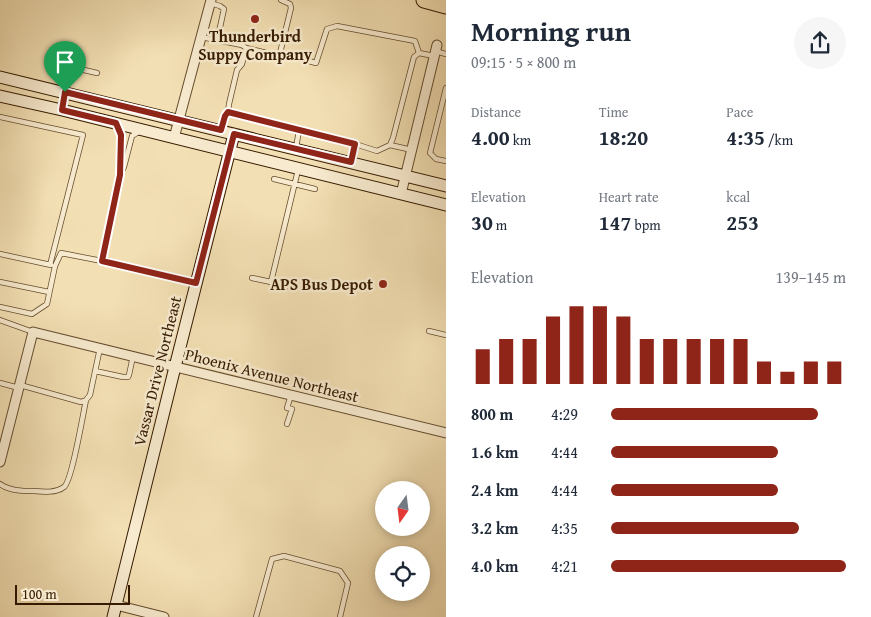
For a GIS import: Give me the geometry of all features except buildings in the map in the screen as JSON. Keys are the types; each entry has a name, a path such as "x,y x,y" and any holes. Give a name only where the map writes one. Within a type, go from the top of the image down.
{"highway":[{"path":"424,0 446,6"}],"main road":[{"path":"0,77 446,186"},
{"path":"0,96 446,205"},
{"name":"Vassar Drive Northeast","path":"113,617 174,367 234,134"}],"street":[{"path":"174,138 210,1"},
{"path":"401,194 436,51"},
{"path":"0,462 33,332"},
{"name":"Phoenix Avenue Northeast","path":"33,332 446,433"},
{"path":"116,605 164,617"}],"lane":[{"path":"280,53 291,8 290,4 281,0"},
{"path":"210,1 224,10 218,41"},
{"path":"201,37 242,45 246,48 275,55 280,53 316,63 327,29 337,26 415,41 419,53"},
{"path":"221,130 228,112 228,104 237,70 242,64 246,48"},
{"path":"390,145 414,57 419,53 436,51 446,54"},
{"path":"61,56 59,64 97,73"},
{"path":"62,110 71,67"},
{"path":"446,92 430,153 436,159 446,161"},
{"path":"228,112 377,151 390,145 412,150"},
{"path":"0,117 83,135 53,266 47,304 32,314 0,307"},
{"path":"102,261 120,176 121,135 116,123"},
{"path":"120,176 132,136 141,130"},
{"path":"296,149 300,130"},
{"path":"351,162 355,144"},
{"path":"271,282 298,169"},
{"path":"274,179 315,189"},
{"path":"53,266 62,253 196,283"},
{"path":"0,254 53,266"},
{"path":"252,278 291,287"},
{"path":"0,282 49,292"},
{"path":"0,320 33,332"},
{"path":"429,331 446,335"},
{"path":"0,484 11,489 43,492 57,491 66,486 86,400 90,395 100,348"},
{"path":"95,371 128,377 133,356"},
{"path":"0,383 81,402 86,400"},
{"path":"288,424 292,409 286,407 291,395"},
{"path":"256,617 272,559 284,556 340,571 348,583 340,617"}],"place":[{"name":"Thunderbird Suppy Company","path":"255,19"},
{"name":"APS Bus Depot","path":"383,284"}],"route":[{"path":"65,92 221,130 228,112 355,144 351,162 234,134 196,283 102,261 120,175 121,135 116,123 62,110 65,92"}]}
